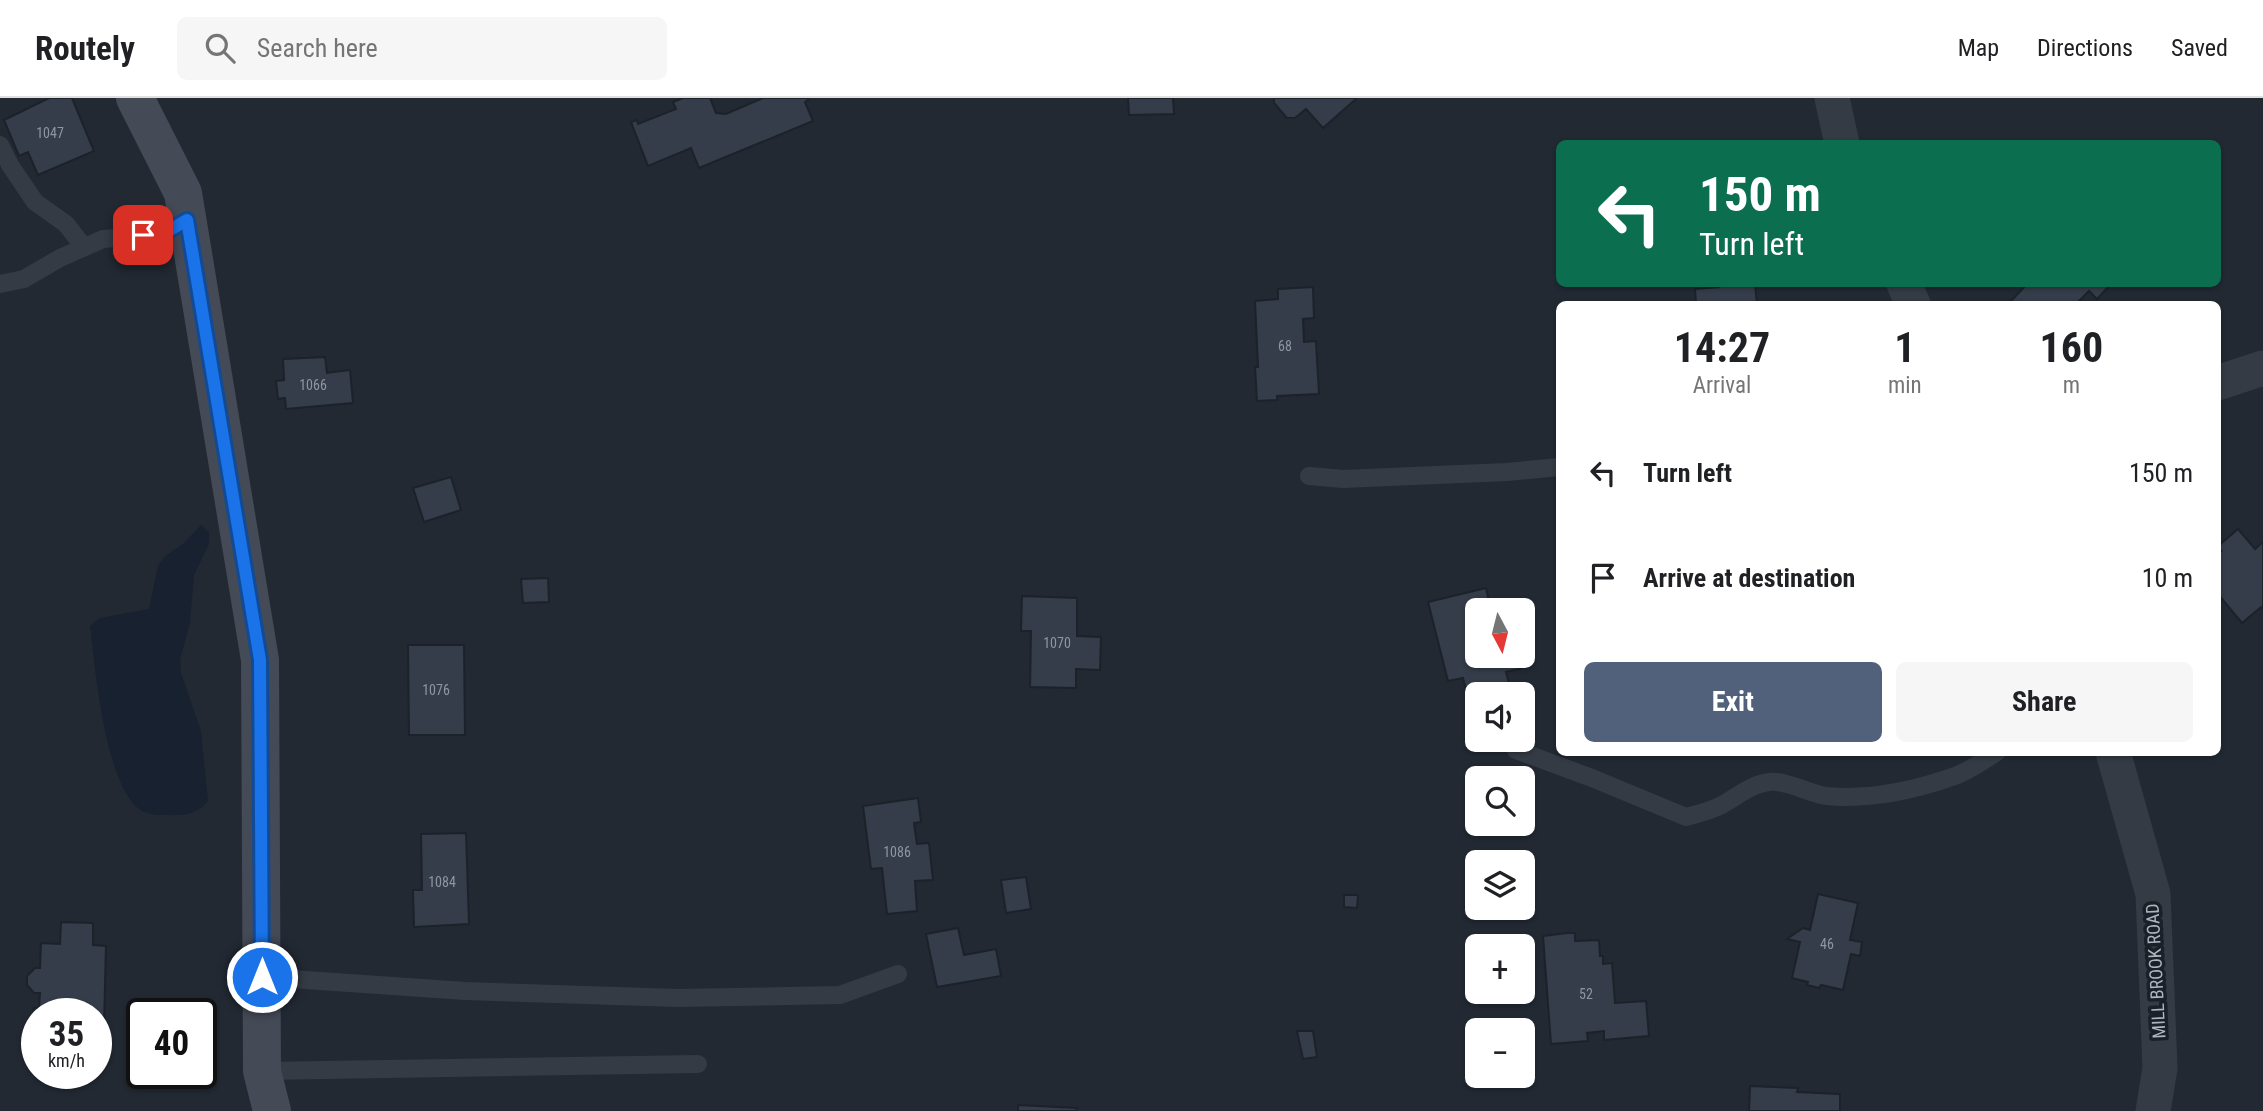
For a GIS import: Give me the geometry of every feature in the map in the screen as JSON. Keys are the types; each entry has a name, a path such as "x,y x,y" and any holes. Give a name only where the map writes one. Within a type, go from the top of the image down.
{"street":[{"path":"135,98 183,193 260,660 262,1071 272,1111"},
{"path":"1832,98 1841,140"},
{"path":"2221,382 2263,368"},
{"name":"MILL BROOK ROAD","path":"2114,756 2153,894 2161,1068 2153,1111"}],"lane":[{"path":"0,145 35,202 66,224 84,247"},
{"path":"0,284 24,279 103,239 163,234 187,220"},
{"path":"1310,476 1343,479 1556,467"},
{"path":"1521,752 1686,817 1711,810 1769,782 1783,783 1825,796 1860,797 1956,776 1990,756"},
{"path":"262,977 465,991 678,998 840,995 898,974"},
{"path":"262,1071 698,1064"}],"water":[{"path":"201,525 209,532 209,544 194,575 190,623 180,660 181,673 201,731 208,801 196,811 186,814 150,814 139,809 127,795 110,751 90,626 100,618 149,609 158,566 164,557 184,543"}],"building":[{"path":"49,98 72,98 94,151 38,175 28,152 19,156 4,120"},
{"path":"683,98 710,98 716,113 726,114 763,98 807,98 805,102 813,121 699,168 691,148 648,166 631,122 637,120 638,124 676,109 673,102"},
{"path":"1128,98 1173,98 1174,114 1129,115"},
{"path":"1274,98 1357,98 1323,128 1306,109 1295,118 1287,118 1274,103"},
{"path":"1313,287 1314,318 1303,319 1304,342 1316,341 1319,394 1277,396 1277,400 1257,401 1255,301 1278,299 1278,289"},
{"path":"1755,287 1757,301 1696,301 1695,289"},
{"path":"2024,287 2108,287 2097,299 2089,291 2079,301 2011,301"},
{"path":"325,357 327,373 350,370 353,403 286,409 285,398 278,399 276,381 284,380 283,359"},
{"path":"451,477 461,510 424,522 413,488"},
{"path":"2238,529 2255,549 2263,542 2263,609 2261,607 2242,623 2221,598 2221,544"},
{"path":"548,578 549,602 523,603 521,579"},
{"path":"1486,588 1488,598 1465,598 1465,668 1523,668 1506,672 1509,682 1465,682 1465,686 1463,678 1448,681 1428,602"},
{"path":"1022,596 1077,598 1077,636 1101,637 1100,670 1076,669 1076,688 1030,687 1031,631 1021,631"},
{"path":"408,645 464,645 465,735 409,735"},
{"path":"918,798 921,822 914,823 917,844 929,843 933,880 915,881 917,911 887,914 882,868 871,869 863,806"},
{"path":"466,833 469,924 414,927 413,890 422,890 421,834"},
{"path":"1026,877 1031,909 1006,913 1001,880"},
{"path":"1818,894 1858,903 1850,940 1862,942 1860,956 1851,954 1843,990 1821,985 1819,988 1792,978 1800,942 1787,939 1803,928 1810,930"},
{"path":"1344,895 1358,895 1357,908 1344,907"},
{"path":"61,922 93,923 93,945 106,946 105,998 40,998 40,993 34,993 27,985 27,976 35,968 40,968 41,943 60,944"},
{"path":"958,928 964,955 996,949 1001,976 937,987 926,934"},
{"path":"1575,933 1575,941 1599,940 1603,964 1612,963 1615,1003 1646,1001 1649,1036 1604,1040 1604,1031 1587,1033 1588,1041 1551,1044 1543,936"},
{"path":"1297,1031 1313,1031 1317,1057 1303,1059"},
{"path":"1750,1086 1798,1088 1797,1092 1840,1094 1840,1111 1749,1111"},
{"path":"1018,1105 1077,1108 1076,1111 1018,1111"}],"route":[{"path":"143,235 163,234 187,220 260,660 262,977"}]}
